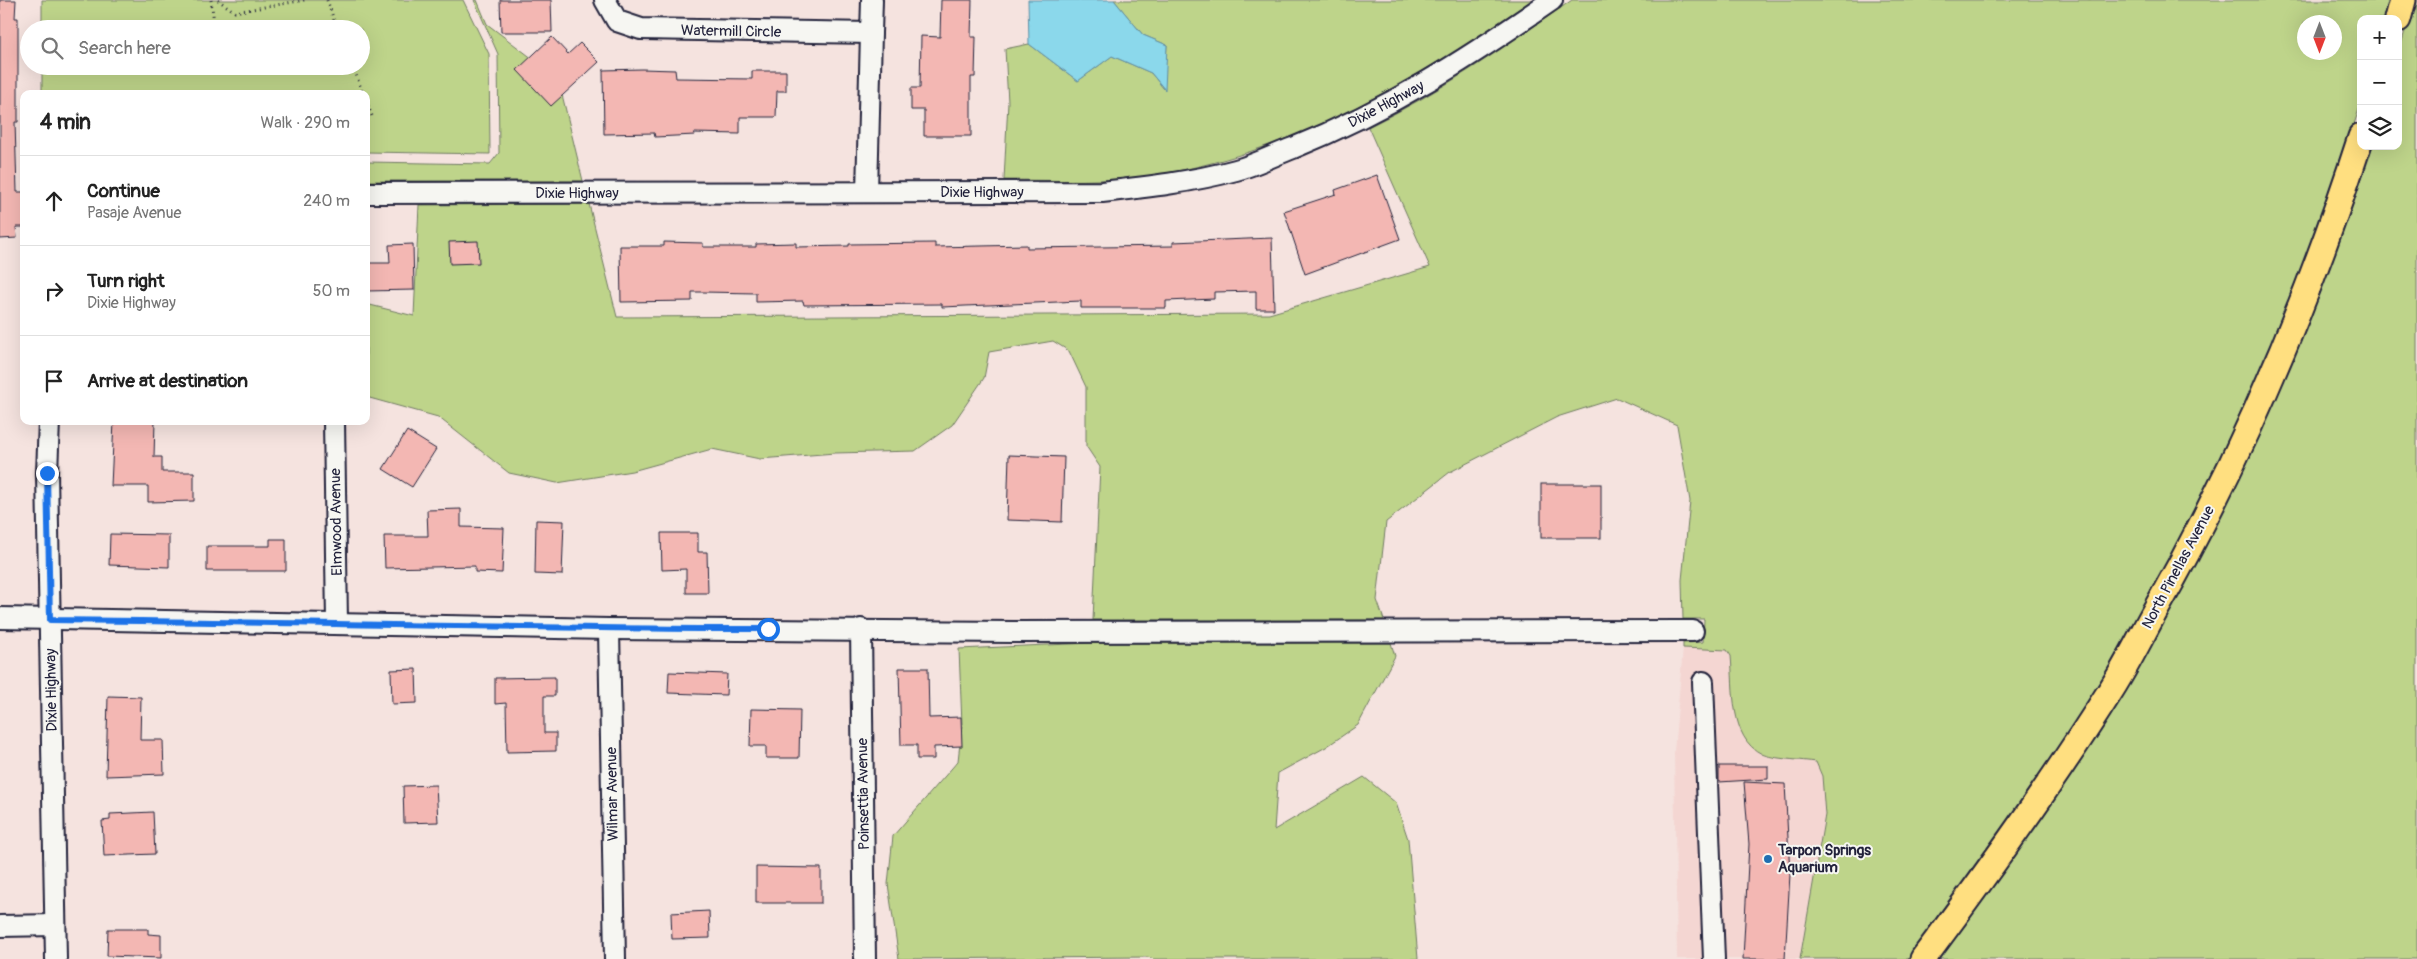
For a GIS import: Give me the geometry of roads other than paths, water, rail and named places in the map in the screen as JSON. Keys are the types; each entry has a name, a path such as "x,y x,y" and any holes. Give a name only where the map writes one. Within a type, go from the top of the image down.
{"main road":[{"path":"2399,15 2403,0"},
{"name":"North Pinellas Avenue","path":"1923,959 2014,837 2110,691 2177,572 2234,460 2285,348 2357,148"}],"street":[{"name":"Watermill Circle","path":"605,0 617,20 641,29 871,33"},
{"path":"867,192 872,0"},
{"name":"Dixie Highway","path":"370,193 1102,192 1166,185 1238,170 1325,135 1404,97 1477,52 1552,0"},
{"name":"Dixie Highway","path":"49,425 47,473 56,959"},
{"name":"Elmwood Avenue","path":"334,425 337,622"},
{"path":"0,618 337,622 609,629 1693,631"},
{"name":"Wilmar Avenue","path":"609,629 615,959"},
{"name":"Poinsettia Avenue","path":"861,630 865,959"},
{"path":"1703,682 1714,959"},
{"path":"0,926 55,925"}],"water":[{"path":"1028,0 1114,0 1143,35 1167,45 1165,90 1151,73 1112,56 1078,81 1029,44"}],"place":[{"name":"Tarpon Springs Aquarium","path":"1768,859"}]}
